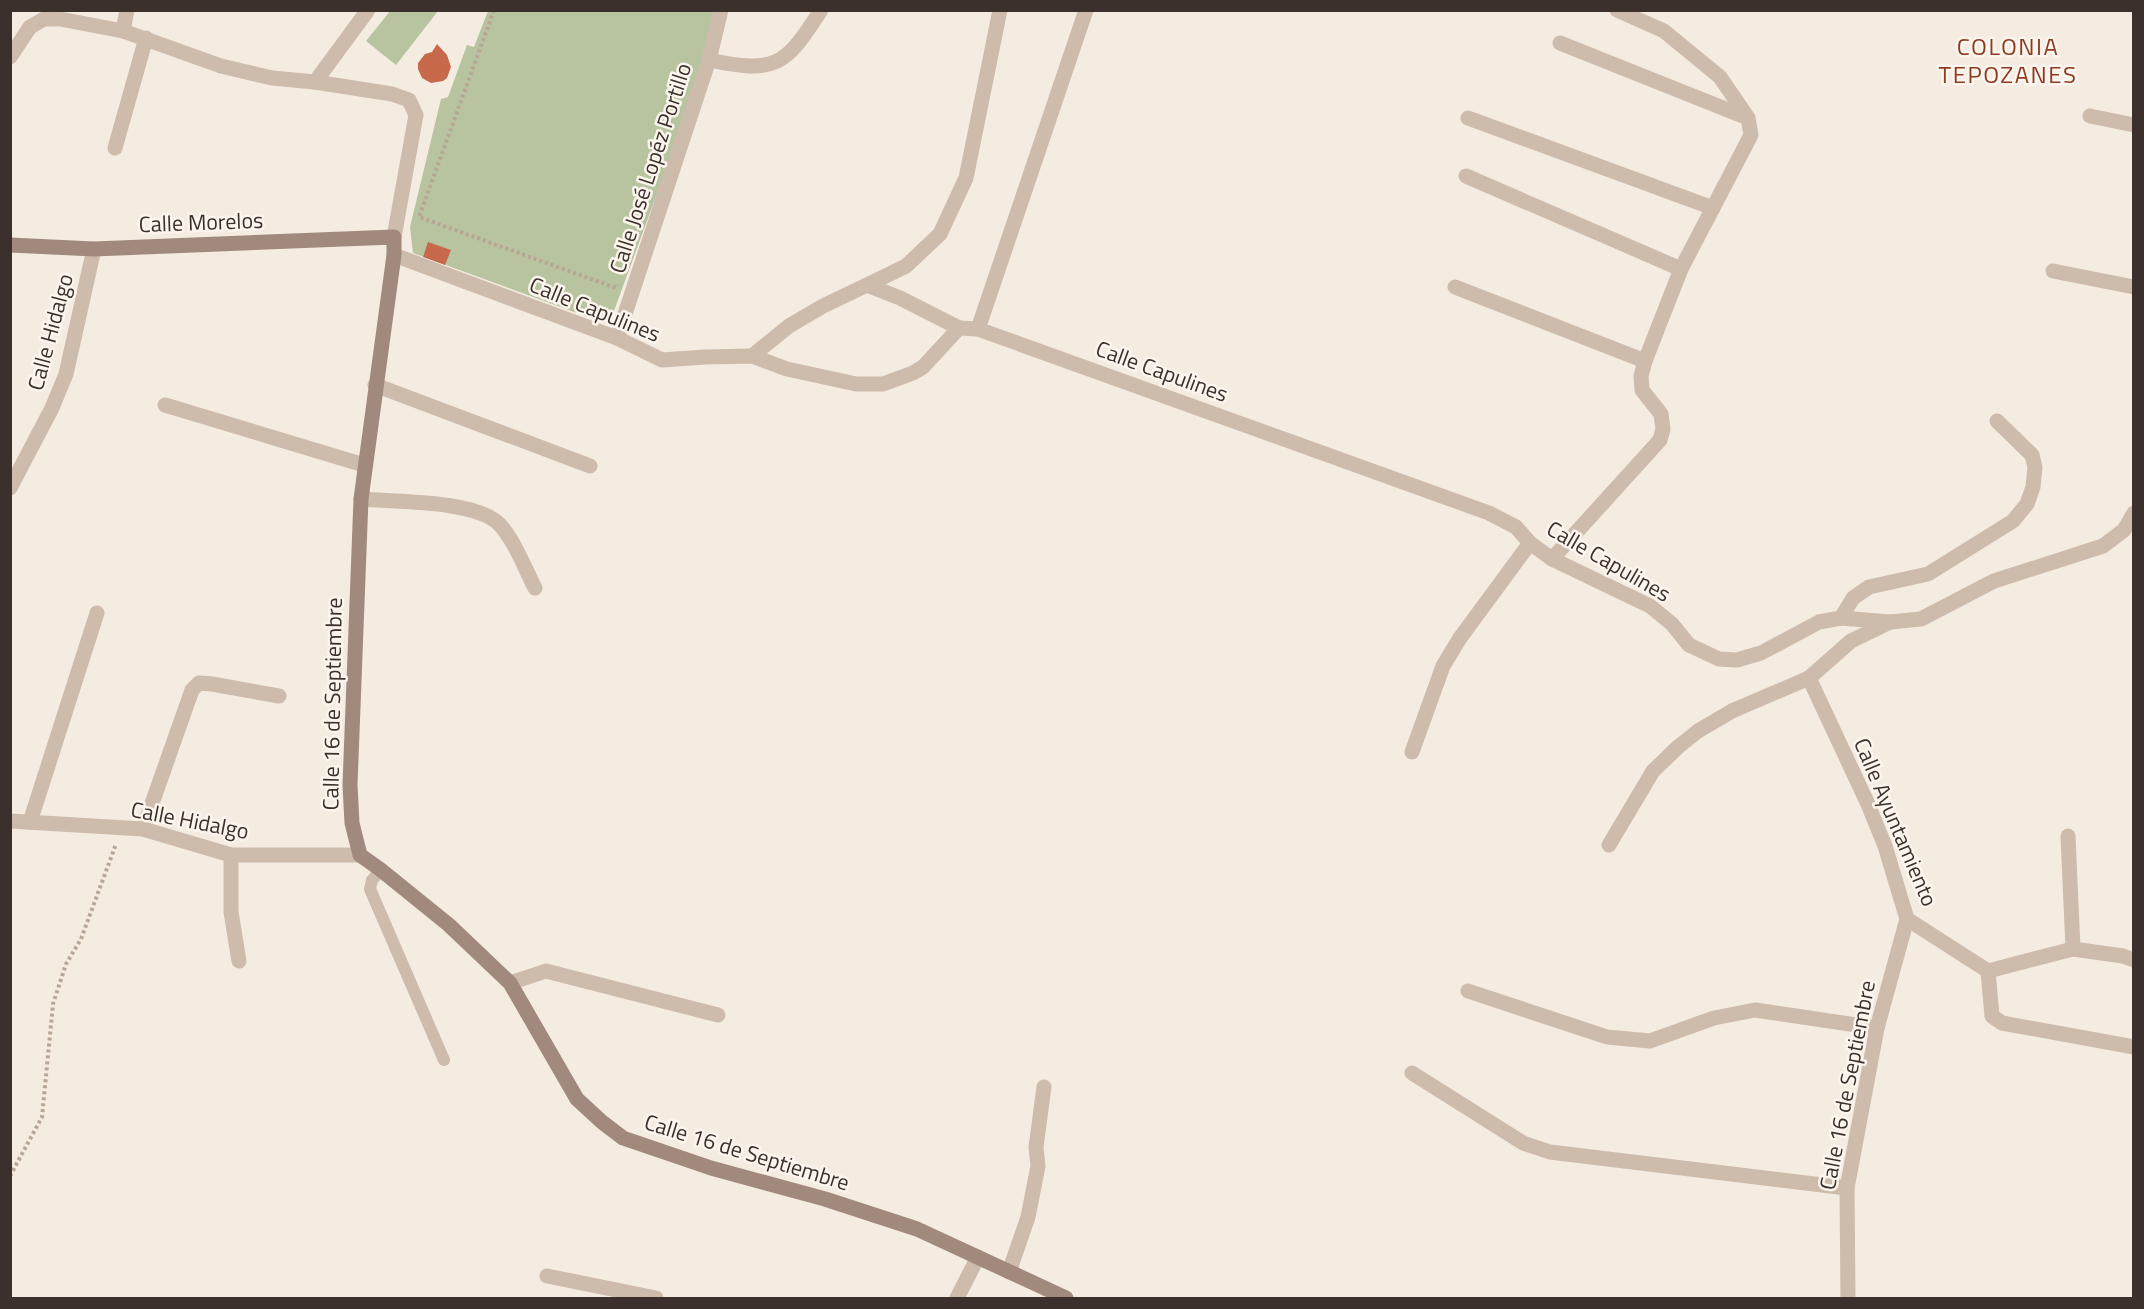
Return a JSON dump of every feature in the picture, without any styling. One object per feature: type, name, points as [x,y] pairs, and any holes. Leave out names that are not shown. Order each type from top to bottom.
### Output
[{"type":"main road","name":"Calle Morelos","points":[[10,245],[94,249],[394,237]]},
{"type":"main road","name":"Calle 16 de Septiembre","points":[[394,237],[394,255],[361,500],[350,785],[352,823],[360,855],[449,925],[510,983],[577,1099],[623,1138],[711,1168],[825,1199],[916,1229],[1065,1299]]},
{"type":"street","points":[[123,31],[127,10]]},
{"type":"street","points":[[10,57],[30,27],[44,20],[60,19],[123,31],[221,66],[272,78],[315,82],[368,10]]},
{"type":"street","name":"Calle José Lopéz Portillo","points":[[617,338],[709,60],[721,10]]},
{"type":"street","points":[[709,60],[739,66],[774,64],[800,42],[821,10]]},
{"type":"street","points":[[753,356],[789,326],[823,306],[906,266],[940,234],[966,178],[1000,10]]},
{"type":"street","points":[[978,329],[1086,10]]},
{"type":"street","points":[[1552,559],[1660,440],[1663,429],[1661,414],[1642,390],[1641,376],[1645,361],[1681,269],[1751,135],[1748,118],[1720,77],[1664,31],[1617,10]]},
{"type":"street","points":[[115,148],[146,39]]},
{"type":"street","points":[[1560,43],[1748,118]]},
{"type":"street","name":"Calle 16 de Septiembre","points":[[315,82],[392,94],[409,100],[416,115],[394,237]]},
{"type":"street","points":[[2090,116],[2133,125]]},
{"type":"street","points":[[1468,118],[1713,208]]},
{"type":"street","points":[[1466,176],[1681,269]]},
{"type":"street","name":"Calle Hidalgo","points":[[10,488],[52,408],[66,374],[94,249]]},
{"type":"street","name":"Calle Capulines","points":[[394,255],[617,338],[662,360],[753,356],[788,369],[856,384],[883,384],[913,374],[923,367],[959,328],[978,329],[1489,513],[1516,527],[1530,543],[1552,559],[1650,606],[1672,624],[1689,645],[1719,659],[1737,660],[1761,653],[1819,622],[1840,618],[1890,622],[1921,619],[1994,581],[2103,546],[2124,530],[2133,513]]},
{"type":"street","points":[[2053,271],[2133,286]]},
{"type":"street","points":[[867,285],[900,298],[959,328]]},
{"type":"street","points":[[1455,287],[1645,361]]},
{"type":"street","points":[[375,385],[590,465]]},
{"type":"street","points":[[165,405],[364,465]]},
{"type":"street","points":[[1840,618],[1854,598],[1869,587],[1928,574],[2013,521],[2027,504],[2033,488],[2035,467],[2032,455],[1997,421]]},
{"type":"street","points":[[361,500],[446,505],[485,514],[499,524],[513,545],[535,588]]},
{"type":"street","points":[[1412,752],[1443,666],[1460,638],[1530,543]]},
{"type":"street","points":[[30,822],[97,614]]},
{"type":"street","points":[[1609,845],[1653,771],[1698,731],[1732,711],[1809,678],[1851,641],[1890,622]]},
{"type":"street","name":"Calle Ayuntamiento","points":[[1809,678],[1885,846],[1907,919],[1988,971]]},
{"type":"street","points":[[143,829],[192,690],[199,683],[279,696]]},
{"type":"street","name":"Calle Hidalgo","points":[[10,821],[143,829],[231,855],[360,855]]},
{"type":"street","points":[[2068,836],[2073,949]]},
{"type":"street","points":[[231,855],[231,912],[239,960]]},
{"type":"street","name":"Calle 16 de Septiembre","points":[[1848,1299],[1846,1188],[1877,1028],[1907,919]]},
{"type":"street","points":[[2133,960],[2123,956],[2073,949],[1988,971],[1992,1016],[2002,1023],[2133,1047]]},
{"type":"street","points":[[510,983],[546,971],[718,1015]]},
{"type":"street","points":[[1468,991],[1607,1037],[1650,1041],[1714,1018],[1755,1010],[1877,1028]]},
{"type":"street","points":[[1413,1073],[1523,1143],[1550,1152],[1846,1188]]},
{"type":"street","points":[[1010,1272],[1028,1217],[1038,1166],[1036,1147],[1044,1087]]},
{"type":"street","points":[[957,1299],[978,1257]]},
{"type":"street","points":[[547,1276],[656,1299]]},
{"type":"lane","points":[[381,870],[372,880],[370,889],[444,1060]]},
{"type":"path","points":[[494,10],[418,217],[616,288]]},
{"type":"path","points":[[10,1176],[42,1117],[53,1004],[66,964],[81,939],[122,828]]},
{"type":"green space","points":[[391,10],[438,11],[396,65],[366,41]]},
{"type":"green space","points":[[488,11],[724,11],[611,319],[604,323],[413,253],[410,227],[441,99],[448,97],[467,45],[474,47]]},
{"type":"building","points":[[437,44],[447,55],[451,67],[447,78],[431,83],[422,78],[418,63],[425,54],[432,52]]},
{"type":"building","points":[[428,242],[451,250],[445,265],[423,257]]},
{"type":"district","name":"COLONIA TEPOZANES","points":[[2008,61]]}]
